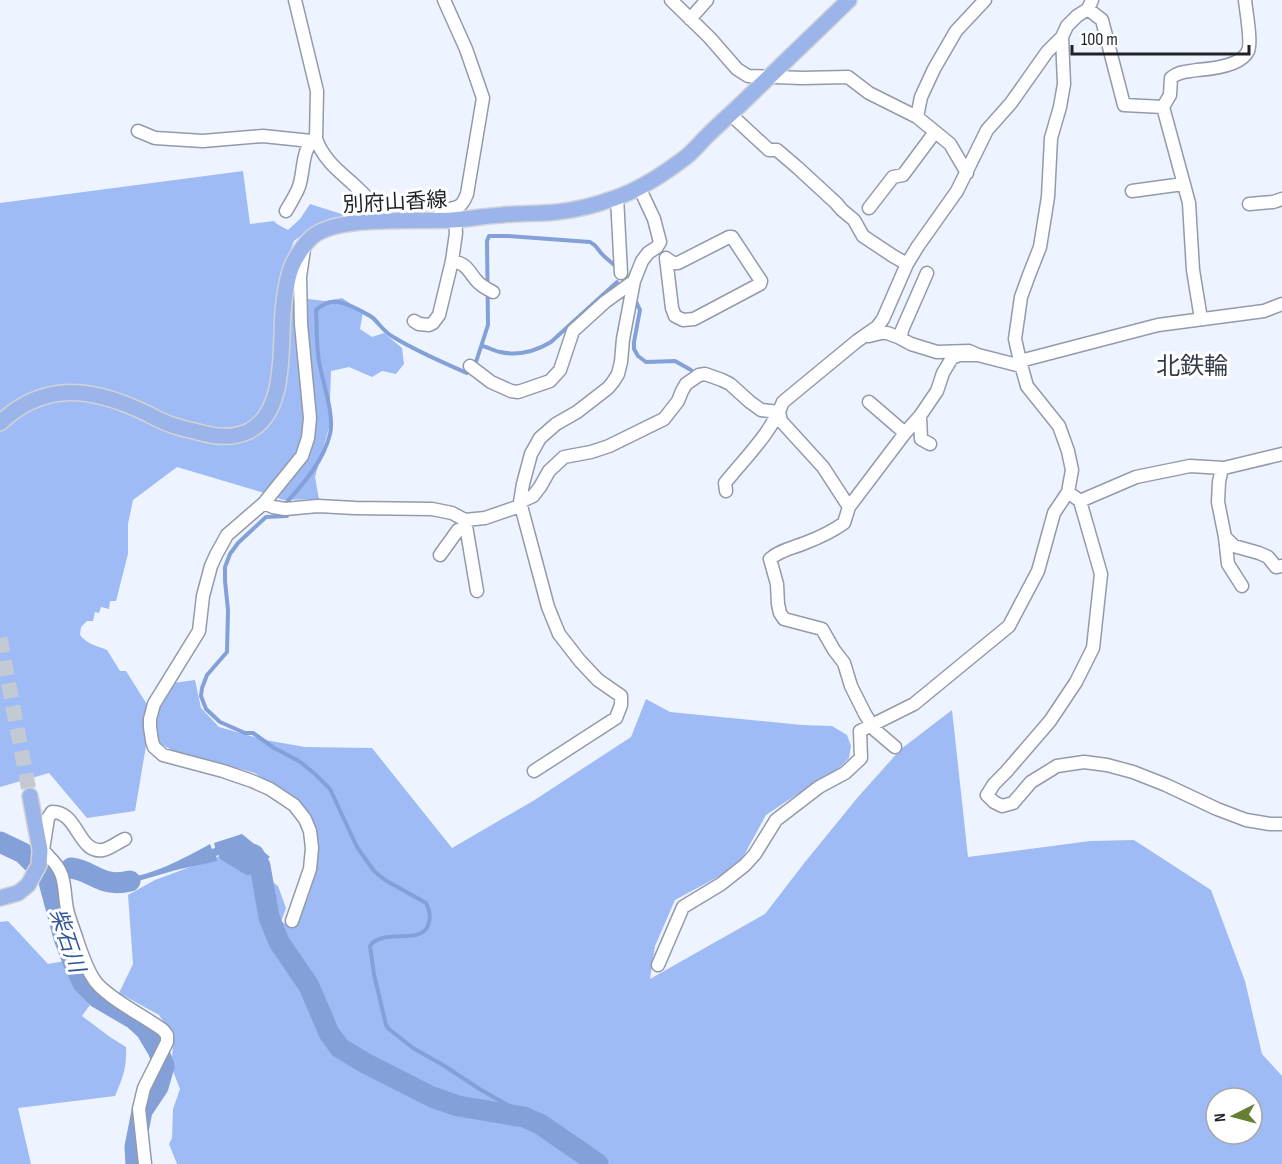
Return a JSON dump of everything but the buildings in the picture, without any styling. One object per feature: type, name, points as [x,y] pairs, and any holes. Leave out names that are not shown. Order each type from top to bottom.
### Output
[{"type":"main road","name":"別府山香線","points":[[0,423],[31,400],[57,392],[74,392],[101,395],[171,425],[208,435],[222,437],[236,435],[256,427],[272,406],[277,387],[283,309],[291,267],[313,236],[325,228],[387,220],[448,220],[556,212],[593,205],[639,187],[684,159],[849,0]]},
{"type":"main road","points":[[0,898],[18,893],[28,885],[39,865],[41,850],[30,796]]},
{"type":"street","points":[[286,211],[302,176],[302,162],[314,140],[317,91],[295,0]]},
{"type":"street","points":[[414,321],[429,325],[434,323],[439,315],[456,233],[448,220],[440,214],[443,210],[463,204],[467,194],[483,98],[466,49],[444,0]]},
{"type":"street","points":[[671,0],[737,69],[748,76],[848,77],[869,93],[917,117],[950,144],[967,172]]},
{"type":"street","points":[[690,19],[707,0]]},
{"type":"street","points":[[917,117],[921,97],[956,31],[985,0]]},
{"type":"street","points":[[1201,319],[1193,270],[1189,203],[1163,107],[1170,94],[1171,78],[1177,73],[1221,68],[1240,59],[1248,51],[1249,33],[1245,0]]},
{"type":"street","points":[[726,491],[725,483],[751,453],[779,412],[783,402],[877,327],[883,319],[907,264],[957,191],[987,130],[1011,103],[1047,52],[1062,37],[1067,26],[1090,5],[1102,20],[1124,105],[1163,107]]},
{"type":"street","points":[[658,965],[683,907],[721,884],[745,865],[755,854],[776,820],[819,787],[845,773],[861,758],[860,731],[914,704],[1009,626],[1038,571],[1054,513],[1068,492],[1072,470],[1059,426],[1027,386],[1015,339],[1021,297],[1040,248],[1048,197],[1051,138],[1064,84],[1062,37]]},
{"type":"street","points":[[730,114],[770,150],[777,150],[798,168],[854,220],[863,236],[907,264]]},
{"type":"street","points":[[138,130],[155,138],[193,141],[263,136],[314,140]]},
{"type":"street","points":[[870,208],[892,177],[903,175],[935,132]]},
{"type":"street","points":[[314,140],[335,169],[371,201],[387,220]]},
{"type":"street","points":[[1132,190],[1183,184]]},
{"type":"street","points":[[639,187],[654,219],[666,258],[675,316],[683,320],[694,319],[760,284],[761,281],[732,237],[678,262],[673,263],[666,258]]},
{"type":"street","points":[[616,197],[621,273]]},
{"type":"street","points":[[1249,204],[1282,200]]},
{"type":"street","points":[[534,771],[616,718],[621,705],[621,696],[598,680],[580,662],[559,634],[548,607],[520,504],[522,484],[531,454],[540,438],[556,424],[577,412],[609,388],[616,377],[621,362],[634,281],[648,252],[657,247],[660,242]]},
{"type":"street","points":[[292,921],[311,862],[310,831],[305,819],[287,800],[252,781],[163,755],[154,747],[150,718],[154,704],[199,631],[203,596],[211,566],[227,535],[264,503],[302,456],[308,438],[309,410],[301,324],[300,277],[304,247]]},
{"type":"street","points":[[452,261],[462,263],[477,281],[493,292]]},
{"type":"street","points":[[901,338],[902,330],[927,273]]},
{"type":"street","points":[[470,366],[491,382],[511,391],[518,392],[550,381],[560,369],[573,331],[605,302],[634,281]]},
{"type":"street","points":[[864,337],[886,333],[937,352],[969,351],[1020,364],[1158,325],[1264,311],[1282,304]]},
{"type":"street","points":[[895,747],[875,730],[857,698],[844,663],[822,629],[784,619],[780,613],[771,557],[842,525],[849,507],[937,391],[943,373],[952,358],[959,355],[978,355]]},
{"type":"street","points":[[440,555],[458,530],[466,524],[520,504],[533,496],[549,471],[564,457],[609,446],[664,419],[678,401],[686,384],[699,375],[705,374],[730,384],[761,410],[779,412]]},
{"type":"street","points":[[869,402],[905,433]]},
{"type":"street","points":[[779,412],[781,421],[823,467],[849,507]]},
{"type":"street","points":[[920,416],[921,439],[930,444]]},
{"type":"street","points":[[1080,501],[1136,477],[1190,466],[1222,468],[1282,454]]},
{"type":"street","points":[[1222,468],[1218,502],[1228,564],[1242,586]]},
{"type":"street","points":[[1068,492],[1080,501],[1101,574],[1093,648],[1076,682],[1050,721],[994,784],[987,795],[1002,806],[1013,803],[1031,782],[1057,766],[1084,762],[1133,772],[1246,820],[1282,824]]},
{"type":"street","points":[[264,503],[285,509],[318,506],[432,509],[452,513],[466,524],[477,591]]},
{"type":"street","points":[[1225,537],[1234,546],[1268,557],[1276,567],[1282,566]]},
{"type":"street","points":[[125,839],[103,850],[95,849],[84,842],[69,819],[58,812],[52,812],[48,818],[41,850],[54,861],[62,873],[67,909],[93,980],[110,995],[164,1030],[167,1035],[167,1041],[144,1088],[139,1109],[145,1164]]},
{"type":"shaded area","points":[[243,171],[250,224],[274,221],[288,230],[300,219],[310,204],[348,216],[332,218],[317,224],[294,241],[280,276],[292,297],[325,301],[342,298],[363,312],[360,329],[372,337],[384,333],[402,348],[404,364],[396,374],[382,371],[372,377],[349,367],[331,371],[329,428],[315,477],[319,499],[283,500],[177,467],[133,500],[128,524],[128,554],[116,601],[110,601],[109,609],[101,607],[99,613],[95,612],[93,621],[87,621],[81,627],[80,635],[89,643],[107,650],[120,671],[126,671],[148,706],[147,740],[135,811],[87,818],[49,773],[0,787],[0,203]]},
{"type":"shaded area","points":[[195,680],[201,708],[219,727],[265,740],[305,747],[372,748],[452,848],[533,801],[631,737],[646,699],[670,712],[832,726],[847,735],[851,746],[849,758],[838,769],[766,815],[738,866],[675,900],[655,946],[650,979],[765,914],[858,797],[901,749],[952,710],[968,857],[1090,841],[1134,840],[1211,890],[1245,981],[1262,1054],[1282,1076],[1282,1164],[177,1164],[169,1144],[172,1138],[173,1109],[180,1089],[171,1066],[174,1037],[159,1015],[119,993],[133,964],[128,895],[155,880],[228,853],[249,864],[278,886],[286,908],[281,922],[296,927],[310,892],[318,842],[304,808],[255,773],[175,752],[158,742],[157,724],[164,698],[173,683]]},
{"type":"shaded area","points":[[242,834],[270,857],[248,876],[220,859],[219,855],[216,856],[217,861],[128,884],[109,885],[102,881],[103,879],[134,877],[157,870],[210,844],[212,849],[215,848],[214,843]]},
{"type":"shaded area","points":[[8,921],[48,964],[65,961],[71,978],[90,1005],[82,1016],[126,1047],[124,1072],[115,1096],[18,1108],[31,1164],[0,1164],[0,922]]},
{"type":"waterway","points":[[524,1117],[515,1109],[413,1048],[389,1029],[386,1025],[374,974],[370,946],[384,938],[420,934],[426,929],[430,917],[426,903],[385,880],[374,871],[357,847],[330,789],[315,774],[299,761],[274,748],[253,733],[245,733],[220,722],[206,709],[201,696],[207,675],[227,652],[228,610],[225,567],[230,554],[238,543],[266,517],[287,516],[286,503],[318,462],[330,434],[330,408],[318,355],[316,310],[322,305],[333,302],[351,306],[372,317],[392,336],[467,373],[476,362],[488,325],[487,241],[489,236],[590,242],[617,268]]},
{"type":"waterway","points":[[482,346],[513,353],[527,352],[545,345],[617,282]]},
{"type":"waterway","points":[[634,298],[640,310],[634,342],[634,349],[638,356],[646,362],[675,361],[691,370]]},
{"type":"waterway","name":"柴石川","points":[[0,842],[23,853],[48,878],[64,938],[83,983],[98,998],[134,1019],[146,1030],[158,1050],[164,1066],[158,1087],[142,1111],[135,1147],[136,1164]]},
{"type":"waterway","points":[[240,850],[254,855],[260,866],[269,917],[279,942],[309,986],[329,1033],[340,1048],[432,1097],[458,1106],[524,1117],[540,1124],[598,1164]]},
{"type":"waterway","points":[[71,868],[105,881],[120,883],[130,881]]},
{"type":"tunnel","points":[[0,638],[30,796]]},
{"type":"district","name":"北鉄輪","points":[[1192,366]]}]
